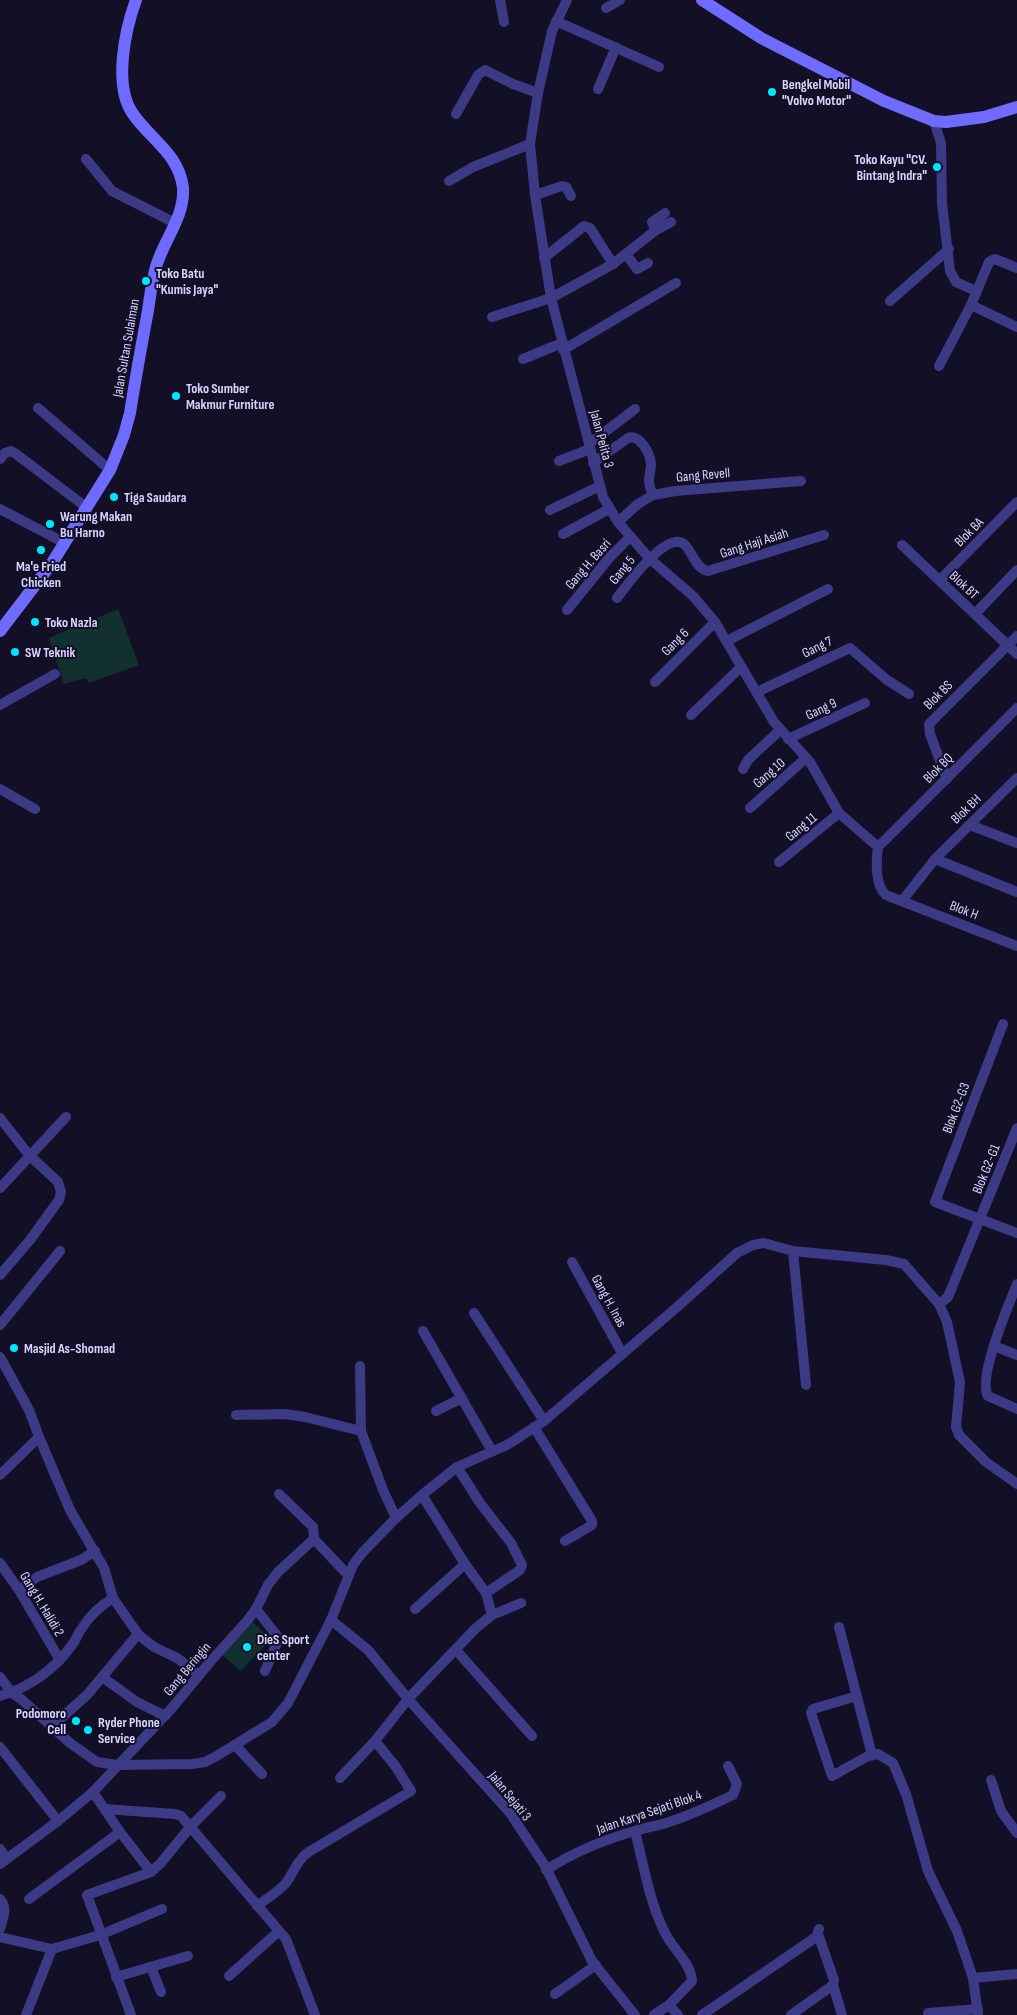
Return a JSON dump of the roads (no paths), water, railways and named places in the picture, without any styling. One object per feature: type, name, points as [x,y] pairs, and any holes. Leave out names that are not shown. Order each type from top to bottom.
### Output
[{"type":"main road","points":[[702,0],[761,38],[884,101],[934,121],[946,122],[984,117],[1017,107]]},
{"type":"main road","name":"Jalan Sultan Sulaiman","points":[[0,631],[52,564],[110,470],[130,413],[156,268],[181,208],[183,190],[180,172],[173,158],[133,115],[124,94],[122,78],[126,32],[133,1]]},
{"type":"street","points":[[500,0],[504,22]]},
{"type":"street","name":"Jalan Pelita 3","points":[[567,0],[556,21],[551,36],[538,93],[530,144],[535,194],[551,298],[562,347],[600,486],[610,509],[630,537],[649,558],[693,596],[715,622],[774,722],[818,774],[839,813]]},
{"type":"street","points":[[606,8],[620,0]]},
{"type":"street","points":[[556,21],[659,67]]},
{"type":"street","points":[[598,89],[616,48]]},
{"type":"street","points":[[456,114],[478,75],[485,70],[513,84],[538,93]]},
{"type":"street","points":[[934,121],[942,143],[942,203],[953,277],[962,285],[976,291]]},
{"type":"street","points":[[449,181],[473,167],[530,144]]},
{"type":"street","points":[[86,159],[112,191],[175,223]]},
{"type":"street","points":[[535,194],[562,186],[566,188],[571,196]]},
{"type":"street","points":[[492,317],[551,298],[613,264],[656,230],[668,218]]},
{"type":"street","points":[[544,258],[584,226],[590,228],[613,264]]},
{"type":"street","points":[[890,301],[949,248]]},
{"type":"street","points":[[626,254],[637,269],[648,263]]},
{"type":"street","points":[[939,366],[972,305],[988,262],[995,259],[1017,268]]},
{"type":"street","points":[[523,358],[562,347],[676,283]]},
{"type":"street","points":[[972,305],[1017,327]]},
{"type":"street","points":[[38,408],[110,470]]},
{"type":"street","points":[[559,461],[590,446],[635,409]]},
{"type":"street","points":[[593,463],[628,438],[633,436],[637,438],[644,447],[650,461],[649,480],[653,495]]},
{"type":"street","points":[[0,459],[5,453],[11,451],[86,507]]},
{"type":"street","name":"Gang Revell","points":[[618,522],[638,504],[653,495],[675,491],[801,481]]},
{"type":"street","points":[[550,510],[600,486]]},
{"type":"street","name":"Blok BA","points":[[940,580],[1017,502]]},
{"type":"street","points":[[0,509],[65,543]]},
{"type":"street","points":[[563,534],[610,509]]},
{"type":"street","name":"Gang Haji Asiah","points":[[649,558],[672,543],[678,542],[684,544],[701,568],[713,570],[824,535]]},
{"type":"street","name":"Gang H. Basri","points":[[567,610],[610,557],[630,537]]},
{"type":"street","name":"Blok BT","points":[[902,545],[1017,654]]},
{"type":"street","name":"Gang 5","points":[[617,598],[649,558]]},
{"type":"street","points":[[975,614],[1017,570]]},
{"type":"street","points":[[727,641],[828,589]]},
{"type":"street","name":"Gang 6","points":[[655,682],[715,622]]},
{"type":"street","points":[[1008,645],[1017,636]]},
{"type":"street","name":"Blok BS","points":[[947,779],[930,734],[929,724],[1008,645]]},
{"type":"street","name":"Gang 7","points":[[757,692],[850,648],[887,680],[908,694]]},
{"type":"street","points":[[691,715],[741,667]]},
{"type":"street","points":[[0,705],[55,674]]},
{"type":"street","name":"Gang 9","points":[[788,739],[865,703]]},
{"type":"street","name":"Blok BQ","points":[[878,847],[1017,708]]},
{"type":"street","points":[[743,769],[748,760],[780,730]]},
{"type":"street","name":"Gang 10","points":[[750,808],[806,758]]},
{"type":"street","name":"Blok BH","points":[[902,901],[935,859],[970,825],[1013,788],[1017,778]]},
{"type":"street","points":[[0,789],[35,809]]},
{"type":"street","points":[[839,813],[878,847],[880,888],[886,895],[902,901]]},
{"type":"street","name":"Gang 11","points":[[779,862],[839,813]]},
{"type":"street","points":[[970,825],[1017,843]]},
{"type":"street","points":[[935,859],[1017,892]]},
{"type":"street","name":"Blok H","points":[[902,901],[1017,946]]},
{"type":"street","name":"Blok G2-G3","points":[[980,1220],[935,1202],[1003,1024]]},
{"type":"street","points":[[0,1188],[66,1117]]},
{"type":"street","points":[[0,1118],[29,1155],[58,1182],[61,1192],[53,1208],[30,1240],[0,1275]]},
{"type":"street","name":"Blok G2-G1","points":[[939,1304],[948,1297],[1017,1128]]},
{"type":"street","points":[[980,1220],[1017,1233]]},
{"type":"street","points":[[0,1678],[12,1693],[22,1698],[51,1727],[88,1757],[102,1763],[117,1765],[205,1762],[235,1745],[272,1722],[288,1703],[330,1620],[348,1575],[362,1553],[396,1518],[422,1494],[457,1467],[507,1445],[544,1421],[676,1308],[736,1253],[764,1243],[793,1251],[900,1262],[910,1270],[939,1304],[946,1322],[960,1382],[956,1427],[959,1435],[986,1462],[1017,1484]]},
{"type":"street","points":[[0,1325],[60,1251]]},
{"type":"street","points":[[793,1251],[806,1385]]},
{"type":"street","name":"Gang H. Inas","points":[[572,1262],[622,1353]]},
{"type":"street","points":[[1017,1284],[1014,1300],[994,1346],[985,1388],[988,1396],[1017,1409]]},
{"type":"street","points":[[474,1313],[544,1421]]},
{"type":"street","points":[[423,1331],[492,1451]]},
{"type":"street","points":[[994,1346],[1017,1355]]},
{"type":"street","points":[[0,1357],[39,1434],[70,1510],[78,1526],[96,1551],[104,1568],[113,1598],[138,1634],[154,1647],[177,1658],[199,1675]]},
{"type":"street","points":[[360,1366],[361,1430],[383,1490],[396,1518]]},
{"type":"street","points":[[436,1412],[462,1398]]},
{"type":"street","points":[[236,1415],[284,1414],[361,1430]]},
{"type":"street","points":[[534,1427],[592,1521],[592,1524],[565,1541]]},
{"type":"street","points":[[0,1475],[39,1434]]},
{"type":"street","points":[[457,1467],[480,1503],[511,1543],[522,1565],[520,1570],[486,1593]]},
{"type":"street","points":[[278,1494],[313,1527],[314,1539],[348,1575]]},
{"type":"street","points":[[422,1494],[465,1564],[486,1593],[492,1615]]},
{"type":"street","name":"Gang Beringin","points":[[4,1862],[93,1792],[165,1716],[256,1609],[268,1585],[278,1572],[314,1539]]},
{"type":"street","points":[[19,1590],[43,1574],[81,1560],[96,1551]]},
{"type":"street","name":"Gang H. Halidi 2","points":[[0,1563],[19,1590],[60,1660]]},
{"type":"street","points":[[415,1609],[465,1564]]},
{"type":"street","points":[[0,1696],[12,1693],[40,1677],[60,1660],[73,1644],[89,1617],[100,1606],[113,1598]]},
{"type":"street","points":[[340,1778],[376,1741],[408,1699],[476,1628],[492,1615],[521,1602]]},
{"type":"street","points":[[256,1609],[278,1637],[265,1671]]},
{"type":"street","name":"Jalan Sejati 3","points":[[330,1620],[368,1650],[408,1699],[510,1813],[546,1870],[596,1965],[635,2015]]},
{"type":"street","points":[[839,1627],[872,1755]]},
{"type":"street","points":[[51,1727],[87,1695],[138,1634]]},
{"type":"street","points":[[456,1650],[532,1736]]},
{"type":"street","points":[[102,1677],[137,1702],[165,1716]]},
{"type":"street","points":[[857,1696],[813,1709],[811,1712],[832,1776],[872,1755],[878,1754],[892,1762],[898,1773],[928,1870],[957,1930],[973,1978],[978,2012],[928,2013]]},
{"type":"street","points":[[257,1906],[283,1886],[292,1874],[299,1859],[307,1853],[411,1791],[376,1741]]},
{"type":"street","points":[[235,1745],[262,1774]]},
{"type":"street","points":[[0,1747],[58,1821]]},
{"type":"street","name":"Jalan Karya Sejati Blok 4","points":[[546,1870],[570,1855],[634,1830],[667,1823],[733,1795],[737,1784],[728,1766]]},
{"type":"street","points":[[991,1780],[1002,1811],[1017,1833]]},
{"type":"street","points":[[93,1792],[120,1832],[151,1872]]},
{"type":"street","points":[[131,2015],[100,1935],[87,1895],[151,1872],[160,1864],[191,1826],[222,1796]]},
{"type":"street","points":[[106,1809],[181,1816],[289,1944],[315,2015]]},
{"type":"street","points":[[634,1830],[656,1913],[667,1936],[692,1972],[692,1981],[669,2005],[654,2015]]},
{"type":"street","points":[[29,1899],[120,1832]]},
{"type":"street","points":[[0,1849],[4,1862]]},
{"type":"street","points":[[0,1898],[4,1904],[5,1912],[0,1929]]},
{"type":"street","points":[[0,1937],[52,1949],[100,1935],[162,1909]]},
{"type":"street","points":[[230,1976],[279,1930]]},
{"type":"street","points":[[702,2015],[818,1932],[834,1980],[833,1985],[842,2015]]},
{"type":"street","points":[[26,2015],[52,1949]]},
{"type":"street","points":[[116,1977],[188,1956]]},
{"type":"street","points":[[554,1994],[596,1965]]},
{"type":"street","points":[[151,1967],[160,1992]]},
{"type":"street","points":[[973,1978],[1017,1974]]},
{"type":"street","points":[[791,2015],[833,1985]]},
{"type":"street","points":[[669,2005],[678,2015]]},
{"type":"place","name":"Bengkel Mobil \"Volvo Motor\"","points":[[772,92]]},
{"type":"place","name":"Toko Kayu \"CV. Bintang Indra\"","points":[[937,167]]},
{"type":"place","name":"Toko Batu \"Kumis Jaya\"","points":[[146,281]]},
{"type":"place","name":"Toko Sumber Makmur Furniture","points":[[176,396]]},
{"type":"place","name":"Tiga Saudara","points":[[114,497]]},
{"type":"place","name":"Warung Makan Bu Harno","points":[[50,524]]},
{"type":"place","name":"Ma'e Fried Chicken","points":[[41,550]]},
{"type":"place","name":"Toko Nazla","points":[[35,622]]},
{"type":"place","name":"SW Teknik","points":[[15,652]]},
{"type":"place","name":"Masjid As-Shomad","points":[[14,1348]]},
{"type":"place","name":"DieS Sport center","points":[[247,1647]]},
{"type":"place","name":"Podomoro Cell","points":[[76,1721]]},
{"type":"place","name":"Ryder Phone Service","points":[[88,1730]]}]
